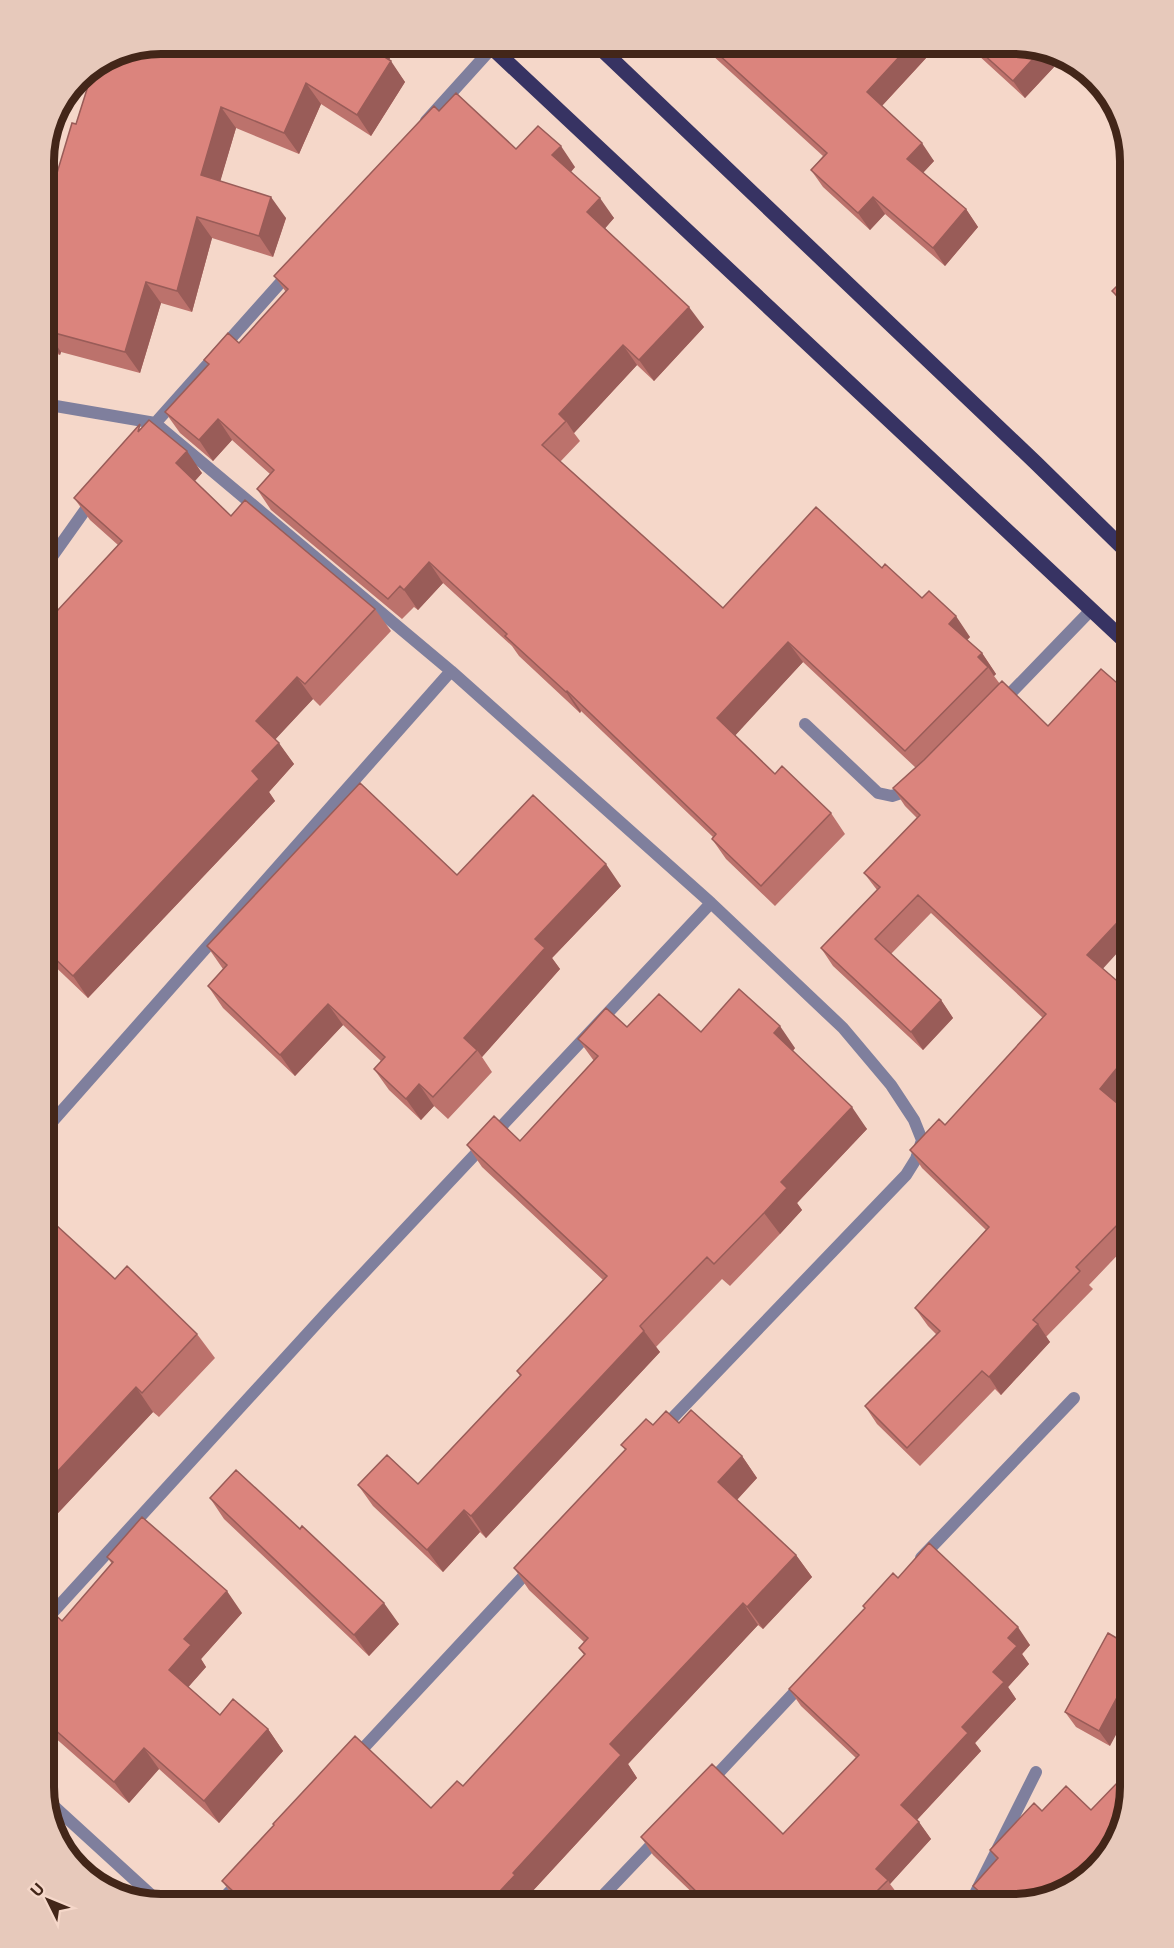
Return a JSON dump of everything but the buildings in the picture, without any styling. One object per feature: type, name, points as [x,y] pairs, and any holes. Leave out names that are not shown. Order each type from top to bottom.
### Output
[{"type":"main road","points":[[499,54],[1120,636]]},
{"type":"main road","points":[[607,54],[1120,544]]},
{"type":"street","points":[[414,135],[483,54]]},
{"type":"street","points":[[140,441],[296,266]]},
{"type":"street","points":[[54,406],[155,423],[451,671],[711,903],[843,1028],[891,1085],[914,1120],[922,1140],[916,1159],[906,1175],[652,1440]]},
{"type":"street","points":[[54,554],[103,487]]},
{"type":"street","points":[[990,715],[1092,609]]},
{"type":"street","points":[[54,1120],[451,671]]},
{"type":"street","points":[[805,724],[878,793],[892,796],[907,793],[923,779]]},
{"type":"street","points":[[54,1611],[321,1318],[711,903]]},
{"type":"street","points":[[911,1569],[1074,1398]]},
{"type":"street","points":[[346,1766],[538,1560]]},
{"type":"street","points":[[701,1792],[814,1672]]},
{"type":"street","points":[[975,1894],[1036,1772]]},
{"type":"street","points":[[56,1808],[149,1893]]},
{"type":"street","points":[[604,1894],[668,1827]]},
{"type":"street","points":[[227,1894],[250,1870]]}]
